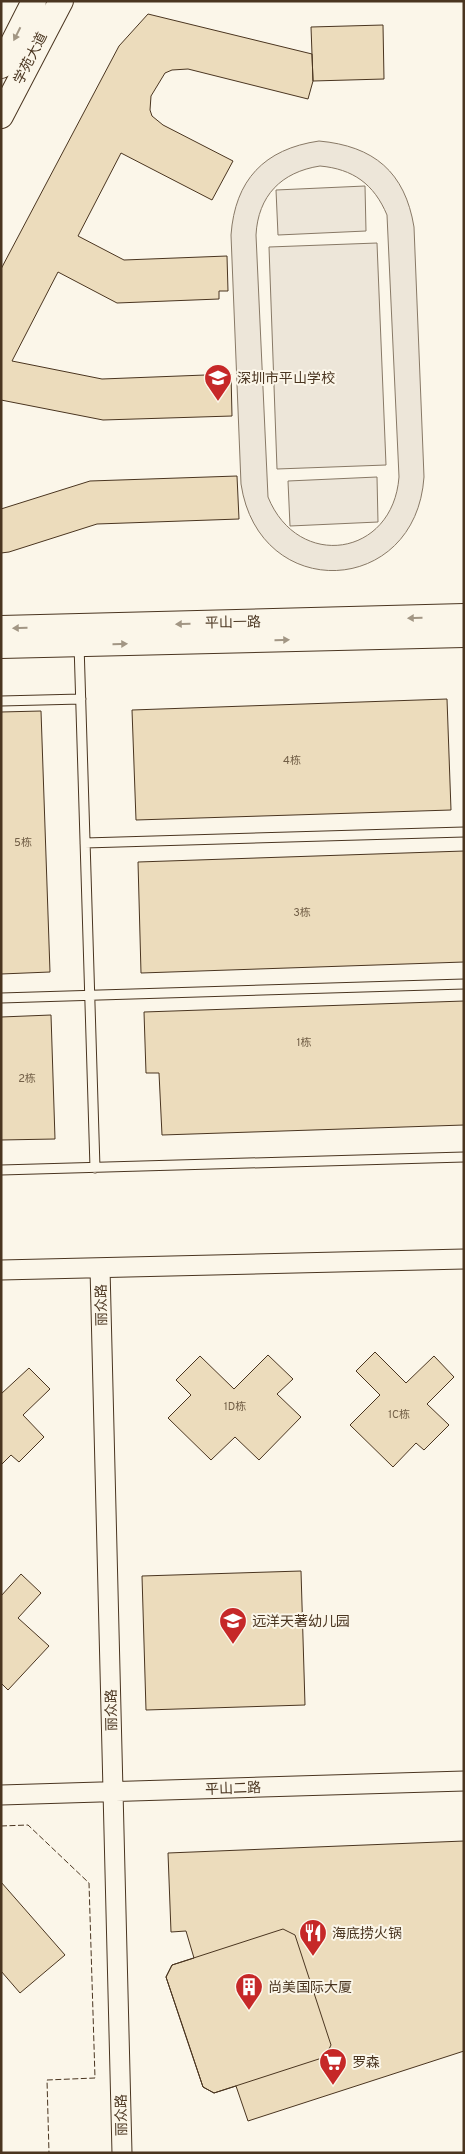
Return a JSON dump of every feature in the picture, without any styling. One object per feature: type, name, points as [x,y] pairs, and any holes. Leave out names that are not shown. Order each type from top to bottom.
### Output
[{"type":"street","name":"学苑大道","points":[[1,66],[34,1]]},
{"type":"street","name":"学苑大道","points":[[1,116],[61,1]]},
{"type":"street","name":"平山一路","points":[[1,646],[79,635],[464,616]]},
{"type":"street","name":"平山一路","points":[[1,628],[79,635],[464,636]]},
{"type":"street","points":[[1,1270],[464,1259]]},
{"type":"street","name":"丽众路","points":[[100,1268],[122,2153]]},
{"type":"street","name":"平山二路","points":[[1,1796],[464,1780]]},
{"type":"lane","points":[[79,635],[94,1168]]},
{"type":"lane","points":[[1,701],[81,699]]},
{"type":"lane","points":[[85,843],[464,832]]},
{"type":"lane","points":[[1,998],[464,984]]},
{"type":"lane","points":[[1,1170],[464,1157]]},
{"type":"shaded area","points":[[319,141],[339,144],[371,156],[384,165],[403,191],[410,208],[414,227],[424,477],[415,517],[395,546],[367,564],[336,570],[305,566],[276,550],[254,523],[241,484],[231,235],[234,215],[246,183],[256,170],[283,151]],"holes":[[[320,166],[332,168],[361,180],[376,195],[387,215],[399,477],[393,504],[380,524],[363,538],[342,545],[321,544],[300,536],[282,521],[268,497],[256,235],[261,209],[274,188],[283,180],[306,169]]]},
{"type":"shaded area","points":[[365,186],[366,231],[278,235],[276,190]]},
{"type":"shaded area","points":[[377,243],[386,465],[277,469],[269,247]]},
{"type":"shaded area","points":[[377,477],[378,522],[290,526],[288,481]]},
{"type":"building","points":[[148,14],[312,54],[313,81],[308,99],[188,69],[172,70],[165,73],[151,96],[150,110],[152,116],[163,125],[233,161],[212,200],[121,153],[78,236],[124,260],[227,256],[228,291],[219,291],[219,299],[117,303],[58,272],[12,361],[102,379],[231,374],[232,416],[103,420],[1,400],[1,269],[119,46]]},
{"type":"building","points":[[383,25],[384,79],[313,81],[311,27]]},
{"type":"building","points":[[237,476],[239,519],[97,524],[1,553],[1,509],[90,481]]},
{"type":"building","points":[[447,699],[451,810],[136,820],[132,710]]},
{"type":"building","points":[[41,711],[50,972],[1,974],[1,712]]},
{"type":"building","points":[[464,851],[464,962],[141,973],[138,862]]},
{"type":"building","points":[[464,1001],[464,1125],[162,1135],[159,1073],[146,1073],[144,1012]]},
{"type":"building","points":[[51,1015],[55,1139],[1,1140],[1,1017]]},
{"type":"building","points":[[375,1352],[406,1383],[434,1356],[454,1377],[427,1404],[449,1425],[424,1450],[416,1443],[393,1467],[350,1425],[380,1395],[356,1371]]},
{"type":"building","points":[[268,1355],[293,1379],[277,1394],[301,1417],[259,1460],[235,1437],[211,1460],[168,1418],[191,1395],[176,1380],[200,1356],[234,1389]]},
{"type":"building","points":[[29,1368],[50,1389],[23,1415],[44,1437],[19,1462],[11,1455],[1,1465],[1,1394]]},
{"type":"building","name":"远洋天著幼儿园","points":[[301,1571],[305,1705],[146,1710],[142,1576]]},
{"type":"building","points":[[21,1574],[41,1593],[18,1618],[49,1646],[8,1690],[1,1683],[1,1596]]},
{"type":"building","points":[[464,1841],[464,2051],[248,2121],[236,2086],[214,2093],[203,2087],[166,1977],[172,1965],[194,1958],[186,1931],[171,1932],[168,1853]]},
{"type":"building","points":[[1,1882],[65,1955],[20,1993],[1,1971]]},
{"type":"building","name":"尚美国际大厦","points":[[283,1929],[295,1935],[331,2045],[325,2057],[214,2093],[203,2087],[166,1977],[172,1965]]},
{"type":"fence","points":[[1,1826],[28,1825],[89,1883],[95,2078],[47,2080],[49,2153]]},
{"type":"place","name":"深圳市平山学校","points":[[218,402]]},
{"type":"place","name":"远洋天著幼儿园","points":[[233,1645]]},
{"type":"place","name":"海底捞火锅","points":[[313,1957]]},
{"type":"place","name":"尚美国际大厦","points":[[249,2011]]},
{"type":"place","name":"罗森","points":[[333,2086]]}]
